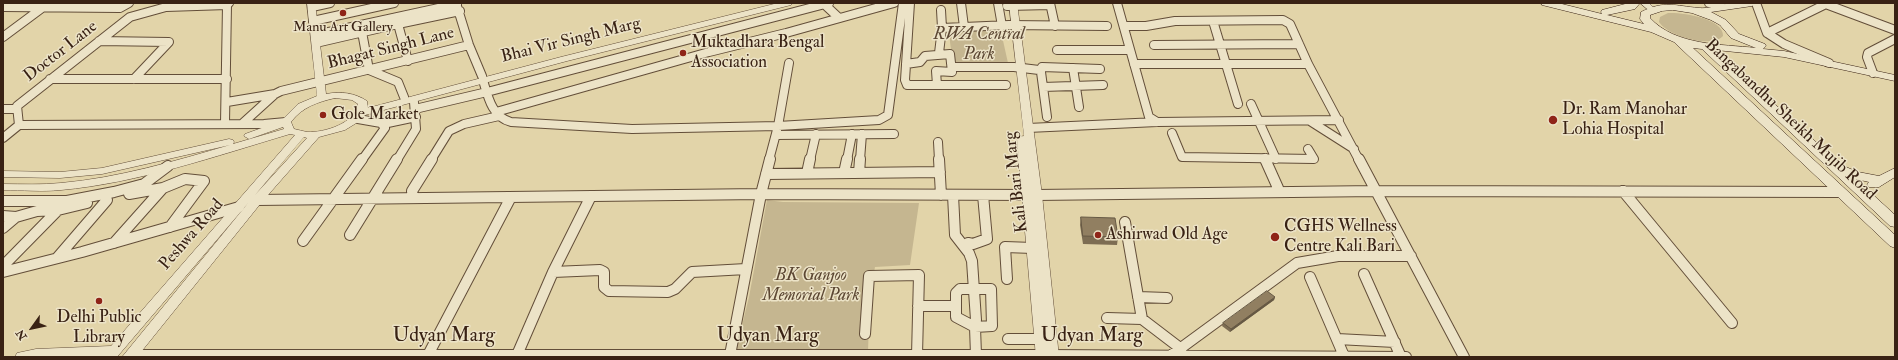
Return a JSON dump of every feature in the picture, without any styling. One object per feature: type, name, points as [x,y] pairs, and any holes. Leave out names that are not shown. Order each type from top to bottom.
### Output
[{"type":"main road","points":[[1546,3],[1655,30],[1678,40],[1706,47],[1727,47],[1784,54],[1895,78]]},
{"type":"main road","points":[[1563,3],[1606,12],[1624,14],[1652,7],[1680,8],[1699,12],[1723,22],[1733,34],[1784,54]]},
{"type":"main road","points":[[1606,12],[1631,7],[1635,3]]},
{"type":"main road","points":[[1699,12],[1754,3]]},
{"type":"main road","points":[[1723,22],[1754,3]]},
{"type":"main road","points":[[1652,7],[1645,19],[1655,30]]},
{"type":"main road","points":[[1727,47],[1733,34]]},
{"type":"main road","name":"Bangabandhu Sheikh Mujib Road","points":[[1678,40],[1895,243]]},
{"type":"main road","name":"Bangabandhu Sheikh Mujib Road","points":[[1706,47],[1895,224]]},
{"type":"main road","points":[[1834,167],[1855,175],[1880,180]]},
{"type":"main road","points":[[1860,192],[1895,172]]},
{"type":"street","points":[[3,7],[120,8],[129,3]]},
{"type":"street","points":[[322,98],[312,5],[330,3]]},
{"type":"street","points":[[314,21],[375,5],[394,3]]},
{"type":"street","name":"Bhai Vir Singh Marg","points":[[291,128],[315,135],[339,129],[362,113],[412,105],[483,78],[767,3]]},
{"type":"street","name":"Bhai Vir Singh Marg","points":[[483,78],[788,3]]},
{"type":"street","points":[[413,198],[412,191],[450,131],[464,124],[498,114],[825,3],[839,18]]},
{"type":"street","points":[[382,124],[412,105],[487,92],[704,44],[839,18],[894,3]]},
{"type":"street","points":[[777,130],[879,120],[888,115],[903,3]]},
{"type":"street","points":[[910,3],[905,80],[907,85],[1006,85]]},
{"type":"street","points":[[960,3],[964,27]]},
{"type":"street","points":[[1117,3],[1149,117],[1157,122]]},
{"type":"street","points":[[1709,3],[1721,3]]},
{"type":"street","points":[[1754,3],[1768,33],[1784,44],[1834,65]]},
{"type":"street","points":[[1768,33],[1826,3],[1895,30]]},
{"type":"street","name":"Doctor Lane","points":[[16,109],[21,103],[130,18],[142,13],[176,7],[228,4],[228,79],[225,123]]},
{"type":"street","points":[[1007,4],[1050,4],[1055,26]]},
{"type":"street","name":"Kali Bari Marg","points":[[1007,4],[1009,26],[1028,128],[1041,339],[1047,356]]},
{"type":"street","points":[[375,5],[378,21]]},
{"type":"street","points":[[315,39],[378,21],[458,6]]},
{"type":"street","points":[[315,39],[362,32],[398,24],[458,6]]},
{"type":"street","points":[[458,6],[491,104],[505,121],[632,128],[777,130],[816,134],[894,134]]},
{"type":"street","points":[[3,37],[42,8]]},
{"type":"street","points":[[939,53],[942,28],[941,10]]},
{"type":"street","points":[[1124,26],[1146,26],[1175,21],[1283,20],[1290,24],[1308,64],[1377,191],[1464,357]]},
{"type":"street","points":[[1213,21],[1238,104]]},
{"type":"street","points":[[398,24],[408,61]]},
{"type":"street","points":[[942,28],[1107,26]]},
{"type":"street","points":[[350,235],[371,199],[416,129],[412,105],[398,82],[370,70],[362,32]]},
{"type":"street","points":[[1873,73],[1867,57],[1868,53],[1895,39]]},
{"type":"street","points":[[99,41],[170,42],[134,79]]},
{"type":"street","points":[[1154,45],[1299,44]]},
{"type":"street","name":"Bhagat Singh Lane","points":[[227,102],[275,94],[470,45]]},
{"type":"street","points":[[1057,50],[1100,69]]},
{"type":"street","points":[[1079,107],[1073,68],[1080,59],[1130,50]]},
{"type":"street","points":[[906,64],[920,62],[925,56],[939,53],[950,54],[952,72],[936,71],[937,85]]},
{"type":"street","points":[[730,355],[761,194],[777,130],[789,63]]},
{"type":"street","points":[[1134,64],[1308,64]]},
{"type":"street","points":[[952,67],[1017,67],[1036,69],[1041,72],[1047,117]]},
{"type":"street","name":"Kali Bari Marg","points":[[1017,67],[1032,195]]},
{"type":"street","points":[[1042,67],[1073,68]]},
{"type":"street","points":[[50,80],[228,79]]},
{"type":"street","points":[[1043,87],[1103,85]]},
{"type":"street","points":[[243,123],[275,94]]},
{"type":"street","name":"Peshwa Road","points":[[112,354],[238,207],[291,128],[291,114],[299,107],[322,98],[335,95],[356,97],[363,101],[362,113]]},
{"type":"street","points":[[1251,104],[1276,158]]},
{"type":"street","points":[[3,109],[16,109],[19,125]]},
{"type":"street","points":[[303,240],[385,128],[382,124],[362,113]]},
{"type":"street","points":[[1028,128],[1157,122],[1339,120]]},
{"type":"street","points":[[1310,121],[1355,150]]},
{"type":"street","points":[[3,138],[19,125],[243,123],[291,128]]},
{"type":"street","points":[[3,187],[60,187],[105,180],[168,166],[291,128]]},
{"type":"street","points":[[3,174],[60,175],[102,171],[291,128]]},
{"type":"street","points":[[1172,133],[1182,157],[1314,160],[1308,149]]},
{"type":"street","points":[[807,173],[816,134]]},
{"type":"street","points":[[844,173],[852,134]]},
{"type":"street","points":[[860,173],[862,134]]},
{"type":"street","name":"Peshwa Road","points":[[130,356],[257,200],[315,135]]},
{"type":"street","points":[[938,142],[941,195]]},
{"type":"street","points":[[1265,158],[1278,188]]},
{"type":"street","points":[[3,201],[67,201],[114,192],[144,184],[168,166]]},
{"type":"street","points":[[766,174],[940,172]]},
{"type":"street","points":[[3,216],[16,217],[37,211],[58,210],[163,188],[185,179],[204,181],[170,227]]},
{"type":"street","points":[[114,243],[163,188]]},
{"type":"street","points":[[257,200],[761,194],[1032,195],[1377,191],[1840,192]]},
{"type":"street","points":[[1623,192],[1732,323]]},
{"type":"street","points":[[954,195],[955,235],[969,253],[972,261],[976,323],[976,355]]},
{"type":"street","points":[[968,243],[973,244],[987,239],[983,195]]},
{"type":"street","points":[[517,355],[553,272],[591,196]]},
{"type":"street","points":[[428,356],[511,197]]},
{"type":"street","points":[[57,258],[107,200]]},
{"type":"street","points":[[3,272],[114,243],[238,207]]},
{"type":"street","points":[[3,266],[58,210]]},
{"type":"street","points":[[3,228],[16,217]]},
{"type":"street","points":[[1125,222],[1142,319]]},
{"type":"street","points":[[1007,279],[1005,247],[1036,252]]},
{"type":"street","name":"Kali Bari Marg","points":[[1036,252],[1047,356]]},
{"type":"street","points":[[1170,356],[1297,263],[1306,260],[1338,256],[1377,254],[1411,256]]},
{"type":"street","points":[[553,272],[600,270],[604,272],[604,287],[609,291],[668,292],[675,289],[692,272],[746,269]]},
{"type":"street","points":[[1364,274],[1401,357]]},
{"type":"street","points":[[865,334],[869,276],[918,275],[917,355]]},
{"type":"street","points":[[1310,277],[1344,356]]},
{"type":"street","points":[[960,289],[991,289],[992,326],[956,318],[956,306],[956,293],[960,289]]},
{"type":"street","points":[[1138,297],[1167,298]]},
{"type":"street","points":[[918,306],[956,306]]},
{"type":"street","points":[[1107,318],[1142,319],[1180,348]]},
{"type":"street","points":[[1008,339],[1041,339]]},
{"type":"street","points":[[1337,339],[1395,342]]},
{"type":"street","points":[[22,357],[36,354],[112,354]]},
{"type":"street","name":"Udyan Marg","points":[[130,356],[976,355],[1406,357]]},
{"type":"green space","points":[[1668,13],[1701,17],[1717,25],[1723,36],[1717,40],[1700,41],[1680,36],[1671,32],[1659,22],[1660,17]]},
{"type":"green space","name":"RWA Central Park","points":[[950,27],[1000,27],[1008,63],[953,63],[950,42]]},
{"type":"green space","name":"BK Ganjoo Memorial Park","points":[[767,200],[783,202],[919,203],[910,265],[875,267],[870,296],[868,351],[736,350],[749,297]]},
{"type":"building","points":[[1081,217],[1115,218],[1118,237],[1083,236]]},
{"type":"building","points":[[1267,291],[1275,297],[1231,329],[1223,323]]},
{"type":"place","name":"Manu Art Gallery","points":[[343,13]]},
{"type":"place","name":"Muktadhara Bengal Association","points":[[683,53]]},
{"type":"place","name":"Gole Market","points":[[323,115]]},
{"type":"place","name":"Dr. Ram Manohar Lohia Hospital","points":[[1553,120]]},
{"type":"place","name":"Ashirwad Old Age","points":[[1098,235]]},
{"type":"place","name":"CGHS Wellness Centre Kali Bari","points":[[1275,237]]},
{"type":"place","name":"Delhi Public Library","points":[[99,301]]}]
